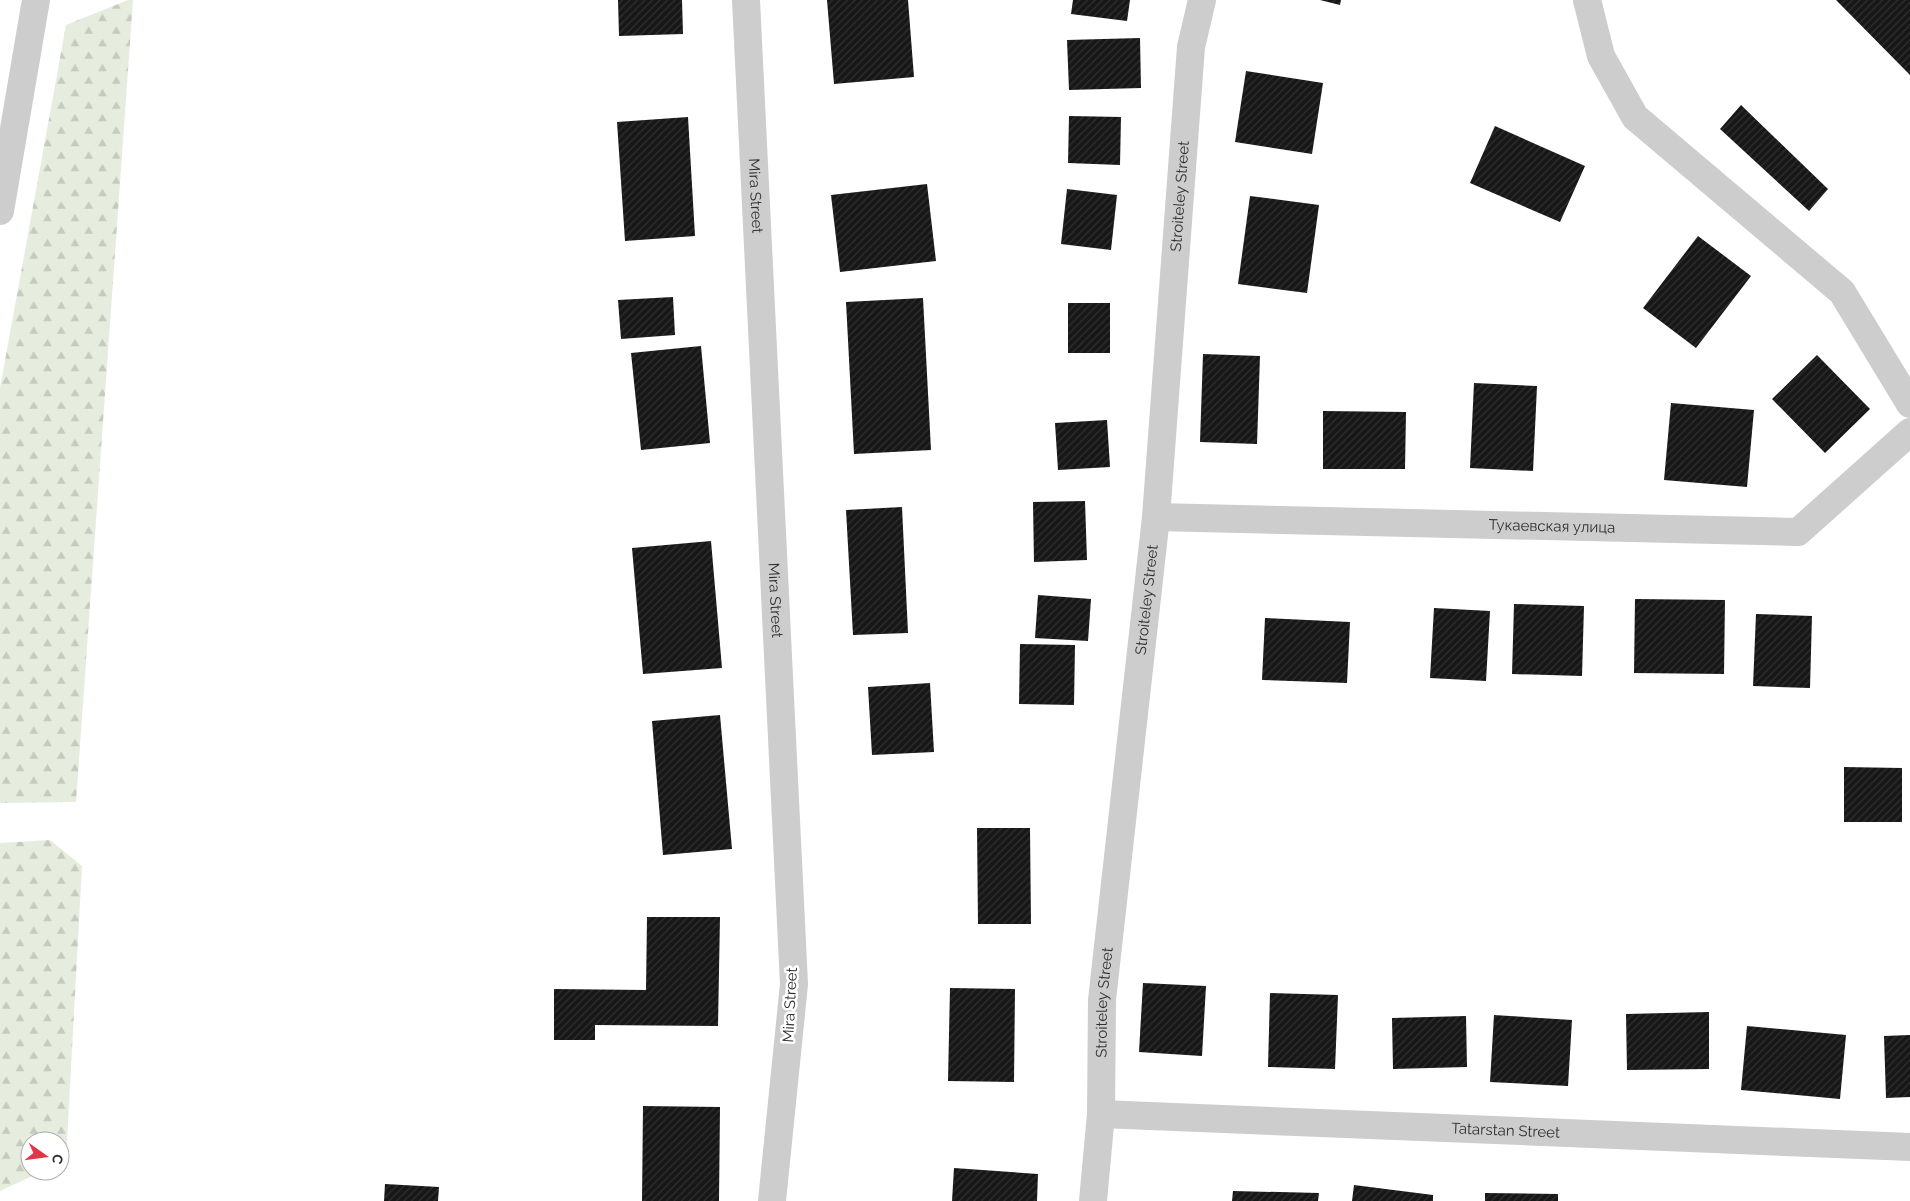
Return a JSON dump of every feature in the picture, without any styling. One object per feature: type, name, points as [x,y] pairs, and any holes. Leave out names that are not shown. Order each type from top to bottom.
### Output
[{"type":"street","points":[[0,211],[36,0]]},
{"type":"street","name":"Mira Street","points":[[746,0],[794,984],[772,1201]]},
{"type":"street","name":"Stroiteley Street","points":[[1093,1201],[1101,1114],[1102,1000],[1156,517],[1191,47],[1202,0]]},
{"type":"street","points":[[1587,0],[1601,56],[1635,117],[1842,292],[1910,404]]},
{"type":"street","name":"Тукаевская улица","points":[[1156,517],[1798,532],[1910,432]]},
{"type":"street","name":"Tatarstan Street","points":[[1101,1114],[1910,1147]]},
{"type":"green space","points":[[128,0],[133,0],[76,802],[0,803],[0,388],[66,25]]},
{"type":"green space","points":[[50,840],[82,866],[68,1131],[20,1131],[22,1181],[0,1191],[0,843]]},
{"type":"building","points":[[618,0],[682,0],[683,34],[619,36]]},
{"type":"building","points":[[827,0],[908,0],[914,77],[834,84]]},
{"type":"building","points":[[1073,0],[1130,0],[1127,21],[1071,14]]},
{"type":"building","points":[[1320,0],[1341,0],[1340,5]]},
{"type":"building","points":[[1836,0],[1910,0],[1910,75]]},
{"type":"building","points":[[1140,38],[1141,88],[1069,90],[1067,40]]},
{"type":"building","points":[[1246,71],[1323,83],[1312,154],[1235,142]]},
{"type":"building","points":[[1741,105],[1828,189],[1809,211],[1720,129]]},
{"type":"building","points":[[1069,116],[1121,117],[1120,165],[1068,163]]},
{"type":"building","points":[[688,117],[695,236],[625,241],[617,122]]},
{"type":"building","points":[[1495,126],[1585,166],[1560,222],[1470,183]]},
{"type":"building","points":[[927,184],[936,261],[840,272],[831,195]]},
{"type":"building","points":[[1067,189],[1117,195],[1111,250],[1061,244]]},
{"type":"building","points":[[1250,196],[1319,205],[1307,293],[1238,284]]},
{"type":"building","points":[[1698,236],[1751,276],[1696,348],[1643,308]]},
{"type":"building","points":[[673,297],[675,335],[621,339],[618,300]]},
{"type":"building","points":[[923,298],[931,450],[854,454],[846,302]]},
{"type":"building","points":[[1068,303],[1110,303],[1110,353],[1068,353]]},
{"type":"building","points":[[701,346],[710,443],[641,450],[631,353]]},
{"type":"building","points":[[1203,354],[1260,356],[1257,444],[1200,442]]},
{"type":"building","points":[[1817,355],[1870,409],[1825,453],[1772,399]]},
{"type":"building","points":[[1474,383],[1537,386],[1533,471],[1470,468]]},
{"type":"building","points":[[1671,403],[1754,410],[1747,487],[1664,480]]},
{"type":"building","points":[[1323,411],[1406,412],[1405,469],[1323,469]]},
{"type":"building","points":[[1107,420],[1110,467],[1058,470],[1055,423]]},
{"type":"building","points":[[1085,501],[1087,560],[1034,562],[1033,502]]},
{"type":"building","points":[[902,507],[908,633],[853,635],[846,510]]},
{"type":"building","points":[[711,541],[722,668],[643,674],[632,548]]},
{"type":"building","points":[[1038,595],[1091,599],[1088,641],[1035,638]]},
{"type":"building","points":[[1635,599],[1725,600],[1724,674],[1634,673]]},
{"type":"building","points":[[1514,604],[1584,606],[1582,676],[1512,674]]},
{"type":"building","points":[[1434,608],[1490,611],[1486,681],[1430,678]]},
{"type":"building","points":[[1756,614],[1812,616],[1810,688],[1753,686]]},
{"type":"building","points":[[1265,618],[1350,622],[1347,683],[1262,680]]},
{"type":"building","points":[[1020,644],[1075,645],[1074,705],[1019,704]]},
{"type":"building","points":[[930,683],[934,752],[872,755],[868,687]]},
{"type":"building","points":[[720,715],[732,849],[663,855],[652,721]]},
{"type":"building","points":[[1844,767],[1902,768],[1902,822],[1844,822]]},
{"type":"building","points":[[977,828],[1030,828],[1031,924],[978,924]]},
{"type":"building","points":[[647,917],[720,917],[718,1026],[595,1025],[595,1040],[554,1040],[554,989],[646,990]]},
{"type":"building","points":[[1143,983],[1206,986],[1202,1056],[1139,1052]]},
{"type":"building","points":[[950,988],[1015,989],[1014,1082],[948,1081]]},
{"type":"building","points":[[1270,993],[1338,995],[1335,1069],[1268,1067]]},
{"type":"building","points":[[1709,1012],[1709,1069],[1627,1070],[1626,1014]]},
{"type":"building","points":[[1494,1015],[1572,1020],[1568,1086],[1490,1082]]},
{"type":"building","points":[[1466,1016],[1467,1067],[1393,1069],[1392,1018]]},
{"type":"building","points":[[1747,1026],[1846,1035],[1840,1099],[1741,1090]]},
{"type":"building","points":[[1910,1035],[1910,1097],[1886,1098],[1884,1036]]},
{"type":"building","points":[[643,1106],[720,1107],[719,1201],[642,1201]]},
{"type":"building","points":[[954,1168],[1038,1174],[1037,1201],[952,1201]]},
{"type":"building","points":[[385,1184],[439,1187],[438,1201],[384,1201]]},
{"type":"building","points":[[1354,1185],[1433,1195],[1433,1201],[1352,1201]]},
{"type":"building","points":[[1233,1191],[1319,1193],[1318,1201],[1232,1201]]},
{"type":"building","points":[[1485,1193],[1558,1194],[1558,1201],[1485,1201]]}]
